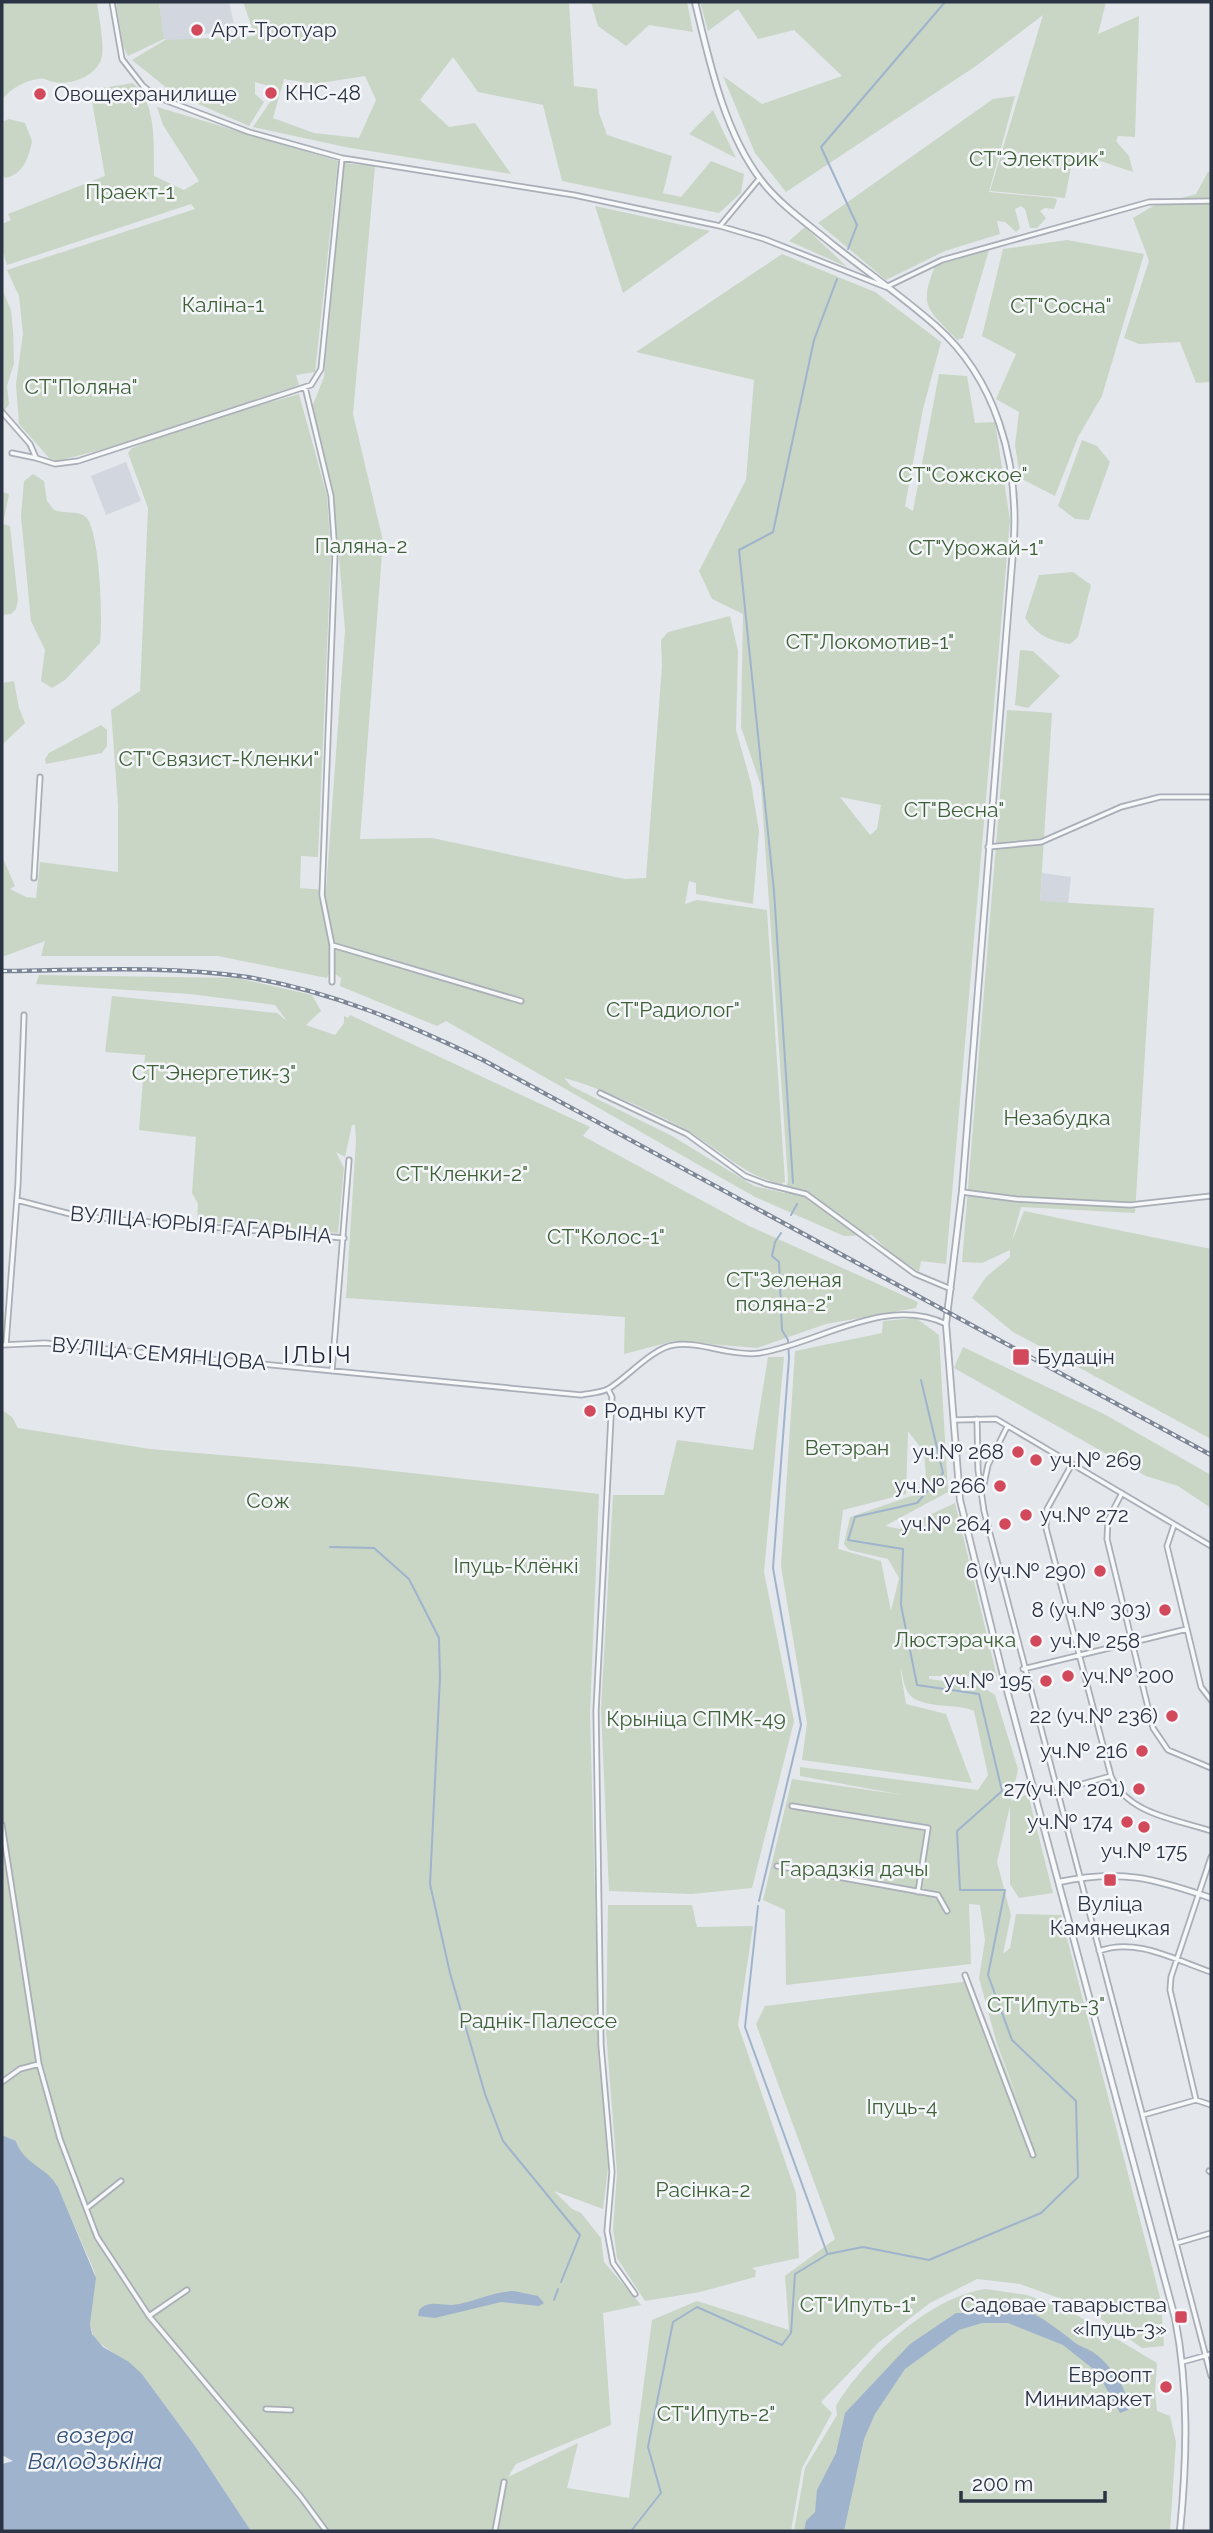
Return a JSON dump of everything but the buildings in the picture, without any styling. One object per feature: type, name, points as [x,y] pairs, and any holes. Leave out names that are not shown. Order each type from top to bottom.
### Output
[{"type":"street","points":[[112,2],[122,58],[143,86],[157,97],[249,132],[342,158],[582,197],[720,226],[764,239],[886,287],[942,260],[1149,202],[1211,201]]},
{"type":"street","points":[[695,2],[724,103],[739,141],[760,179],[792,211],[937,327],[964,357],[990,402],[1013,470],[1014,538],[962,1192],[946,1324],[960,1500],[1003,1679],[1167,2286],[1182,2362],[1187,2433],[1180,2531]]},
{"type":"street","points":[[12,453],[55,464],[78,461],[312,385],[321,369],[342,158]]},
{"type":"street","points":[[720,226],[760,179]]},
{"type":"street","points":[[305,387],[331,496],[335,554],[322,895],[332,944],[332,982]]},
{"type":"street","points":[[2,412],[30,444],[36,458]]},
{"type":"street","points":[[34,878],[40,777]]},
{"type":"street","points":[[988,847],[1041,842],[1121,807],[1160,797],[1211,797]]},
{"type":"street","points":[[332,944],[521,1001]]},
{"type":"street","points":[[4,1344],[17,1200],[24,1015]]},
{"type":"street","points":[[600,1093],[687,1134],[746,1175],[766,1185],[806,1194],[915,1274],[951,1289]]},
{"type":"street","points":[[332,1371],[349,1160]]},
{"type":"street","points":[[962,1192],[1016,1199],[1130,1205],[1211,1196]]},
{"type":"street","name":"ВУЛІЦА ЮРЫЯ ГАГАРЫНА","points":[[17,1200],[78,1216],[344,1238]]},
{"type":"street","points":[[635,2294],[613,2263],[607,2231],[612,2172],[601,2045],[596,1711],[612,1397],[608,1389],[638,1365],[674,1345],[758,1353],[833,1328],[897,1316],[931,1316],[946,1324]]},
{"type":"street","name":"ВУЛІЦА СЕМЯНЦОВА","points":[[4,1344],[59,1344],[582,1395],[608,1389]]},
{"type":"street","points":[[954,1420],[993,1418],[1211,1546]]},
{"type":"street","points":[[977,1419],[982,1497],[1023,1669],[1209,2355],[1211,2376]]},
{"type":"street","points":[[982,1497],[988,1465],[1007,1427]]},
{"type":"street","points":[[1072,1464],[1047,1509],[1046,1528],[1111,1776],[1121,1795],[1133,1805],[1211,1831]]},
{"type":"street","points":[[1122,1493],[1108,1520],[1107,1539],[1157,1737],[1177,1756],[1211,1768]]},
{"type":"street","points":[[1174,1524],[1167,1546],[1201,1687],[1211,1700]]},
{"type":"street","points":[[1023,1669],[1188,1629]]},
{"type":"street","points":[[1057,1791],[1111,1776]]},
{"type":"street","points":[[792,1806],[928,1828],[918,1892]]},
{"type":"street","points":[[2,1825],[39,2064],[60,2139],[110,2261],[149,2316],[302,2497],[326,2531]]},
{"type":"street","points":[[1196,2100],[1170,1990],[1177,1960],[1211,1857]]},
{"type":"street","points":[[777,1866],[938,1895],[947,1911]]},
{"type":"street","points":[[1059,1882],[1080,1877],[1127,1874],[1211,1898]]},
{"type":"street","points":[[1099,1951],[1130,1945],[1211,1972]]},
{"type":"street","points":[[965,1975],[1033,2155]]},
{"type":"street","points":[[2,2082],[20,2069],[39,2064]]},
{"type":"street","points":[[1143,2115],[1196,2100],[1211,2105]]},
{"type":"street","points":[[87,2208],[121,2181]]},
{"type":"street","points":[[1177,2243],[1211,2233]]},
{"type":"street","points":[[149,2316],[187,2290]]},
{"type":"street","points":[[1182,2362],[1209,2355]]},
{"type":"street","points":[[266,2409],[291,2410]]},
{"type":"street","points":[[495,2531],[504,2482]]},
{"type":"shaded area","points":[[159,2],[229,2],[235,29],[206,34],[176,44],[164,39]]},
{"type":"shaded area","points":[[126,462],[141,501],[106,515],[91,476]]},
{"type":"shaded area","points":[[1042,873],[1071,877],[1068,903],[1040,902]]},
{"type":"green space","points":[[2,2],[97,2],[102,56],[96,69],[76,81],[61,83],[42,78],[33,80],[13,89],[2,100]]},
{"type":"green space","points":[[116,2],[159,2],[164,39],[128,56],[123,46]]},
{"type":"green space","points":[[243,2],[569,2],[574,86],[597,89],[599,113],[607,135],[672,156],[663,193],[681,197],[711,161],[744,174],[741,193],[719,213],[562,181],[543,105],[478,92],[453,57],[420,100],[449,127],[475,123],[511,174],[345,147],[253,127],[270,102],[275,100],[277,88],[255,82],[255,94],[264,102],[249,126],[173,93],[132,60],[165,40],[255,36]],"holes":[[[365,76],[376,100],[359,138],[314,133],[273,118],[284,79],[314,84]]]},
{"type":"green space","points":[[591,2],[687,2],[693,32],[649,25],[626,46],[598,26]]},
{"type":"green space","name":"СТ\"Электрик\"","points":[[700,2],[1106,2],[1098,34],[1139,16],[1135,137],[1118,136],[1116,141],[1129,156],[1133,172],[1074,152],[1065,198],[990,191],[1043,15],[976,66],[786,192],[755,153],[723,76],[762,104],[842,76],[794,30],[758,39],[738,9],[708,31]]},
{"type":"green space","points":[[133,83],[147,102],[150,114],[154,139],[154,176],[184,190],[199,181],[163,125],[157,107],[338,161],[315,372],[296,375],[299,385],[120,445],[57,461],[49,458],[19,424],[16,384],[23,334],[19,296],[7,270],[195,209],[191,204],[7,265],[2,249],[2,224],[11,220],[8,214],[105,176],[90,90]]},
{"type":"green space","points":[[1015,96],[989,192],[1055,198],[1057,200],[1054,209],[1045,208],[1040,211],[1046,218],[1037,228],[1030,228],[1025,209],[1021,206],[1015,209],[1020,228],[1016,232],[1005,222],[997,221],[1000,234],[945,251],[886,280],[818,223],[993,99]]},
{"type":"green space","points":[[713,110],[736,158],[689,134]]},
{"type":"green space","points":[[9,119],[25,123],[32,141],[21,169],[5,178],[2,175],[2,122]]},
{"type":"green space","points":[[344,163],[375,166],[353,414],[383,541],[360,839],[432,838],[625,879],[646,878],[662,666],[661,640],[668,632],[730,616],[738,651],[736,730],[751,783],[759,831],[753,904],[696,894],[696,883],[689,881],[685,904],[697,900],[767,910],[785,1182],[781,1184],[757,1175],[693,1134],[648,1111],[593,1087],[564,1078],[571,1086],[672,1136],[754,1186],[785,1193],[788,1180],[761,786],[741,727],[743,614],[712,599],[699,571],[746,480],[754,380],[636,352],[782,254],[875,292],[941,342],[923,409],[905,506],[913,511],[939,374],[967,376],[975,423],[995,422],[1010,520],[946,1264],[921,1261],[919,1272],[891,1253],[872,1235],[844,1236],[755,1197],[446,1021],[437,1026],[340,986],[341,978],[330,971],[327,978],[218,956],[41,956],[45,941],[2,957],[2,856],[15,886],[10,889],[26,897],[36,898],[40,862],[118,872],[118,805],[111,710],[140,691],[148,508],[128,453],[132,448],[194,424],[299,394],[327,496],[331,555],[318,857],[301,856],[300,888],[326,890],[345,630],[334,496],[312,407],[324,377]],"holes":[[[840,797],[881,805],[877,829],[870,835]]]},
{"type":"green space","points":[[1208,172],[1211,172],[1211,382],[1196,383],[1180,342],[1139,344],[1124,338],[1149,261],[1133,218],[1153,206],[1196,194]]},
{"type":"green space","points":[[595,206],[710,231],[623,293]]},
{"type":"green space","points":[[805,227],[847,267],[789,241]]},
{"type":"green space","name":"СТ\"Сосна\"","points":[[1067,240],[1144,254],[1102,396],[1078,437],[1055,496],[1020,478],[1015,445],[1019,412],[996,399],[1016,354],[982,336],[1003,249]]},
{"type":"green space","points":[[989,250],[963,338],[957,340],[928,306],[927,290],[931,278],[936,264]]},
{"type":"green space","points":[[2,289],[11,310],[14,363],[7,386],[9,404],[4,411]]},
{"type":"green space","points":[[1082,440],[1097,446],[1110,462],[1089,520],[1075,519],[1058,506]]},
{"type":"green space","points":[[33,474],[44,481],[47,501],[54,510],[86,517],[95,540],[99,577],[100,643],[65,680],[52,688],[41,681],[45,650],[31,621],[21,516],[24,481]]},
{"type":"green space","points":[[2,492],[9,494],[3,524],[10,526],[18,600],[16,609],[11,614],[2,615]]},
{"type":"green space","points":[[1073,572],[1091,585],[1078,637],[1070,644],[1044,636],[1025,618],[1039,575]]},
{"type":"green space","points":[[1020,650],[1033,651],[1060,676],[1028,708],[1015,705]]},
{"type":"green space","points":[[14,681],[25,723],[2,745],[2,683]]},
{"type":"green space","name":"Незабудка","points":[[1007,710],[1052,713],[1040,901],[1154,908],[1135,1213],[1021,1207],[1012,1241],[1024,1211],[1211,1249],[1211,1439],[1013,1332],[972,1298],[986,1277],[1010,1257],[1010,1250],[982,1263],[962,1262]]},
{"type":"green space","points":[[101,725],[107,730],[107,746],[102,753],[46,764],[45,759],[49,753]]},
{"type":"green space","points":[[39,975],[237,978],[312,995],[321,1011],[306,1025],[335,1035],[344,1023],[344,1016],[348,1018],[350,1015],[590,1127],[583,1136],[747,1225],[918,1302],[916,1308],[826,1324],[757,1348],[674,1341],[624,1354],[625,1317],[346,1298],[355,1125],[352,1125],[345,1157],[336,1152],[344,1168],[338,1233],[197,1221],[198,1204],[192,1193],[196,1137],[139,1130],[145,1055],[105,1052],[112,996],[277,1013],[287,1021],[275,1005],[190,994],[36,984]]},
{"type":"green space","points":[[916,1318],[939,1335],[948,1492],[885,1526],[900,1529],[955,1503],[997,1677],[929,1676],[929,1679],[981,1686],[995,1695],[1018,1769],[1011,1801],[1028,1794],[1053,1893],[1019,1898],[1010,1884],[1010,1806],[997,1862],[1011,1915],[1003,1954],[1010,1948],[1016,1914],[1061,1915],[1161,2301],[1164,2346],[1142,2348],[1084,2307],[1020,2284],[977,2279],[930,2303],[878,2343],[821,2402],[832,2413],[802,2468],[791,2531],[251,2531],[195,2446],[142,2374],[94,2339],[90,2324],[95,2273],[56,2183],[22,2156],[16,2141],[2,2135],[2,1410],[12,1417],[18,1428],[150,1449],[348,1466],[599,1494],[590,1714],[598,2007],[608,2168],[603,2209],[554,2191],[572,2209],[581,2213],[601,2238],[604,2262],[641,2305],[603,2313],[611,2425],[516,2464],[508,2477],[578,2443],[567,2488],[629,2498],[652,2320],[697,2301],[789,2330],[785,2276],[835,2239],[756,2024],[765,2006],[970,1981],[1020,2105],[997,2044],[979,1978],[985,1940],[980,1905],[969,1904],[971,1964],[786,1985],[785,1910],[763,1900],[792,1779],[903,1795],[800,1776],[800,1767],[978,1790],[988,1775],[974,1711],[927,1703],[911,1696],[906,1689],[900,1667],[906,1704],[946,1714],[972,1783],[802,1760],[807,1723],[781,1566],[795,1351],[882,1333],[883,1321]],"holes":[[[908,1431],[924,1452],[926,1477],[914,1495],[850,1517],[844,1544],[849,1550],[888,1559],[899,1578],[891,1611],[881,1561],[838,1549],[843,1510],[906,1494]]]},
{"type":"green space","points":[[963,1347],[1104,1414],[1211,1475],[1211,1508],[1178,1486],[1146,1476],[954,1368]]},
{"type":"green space","name":"Крыніца СПМК-49","points":[[768,1357],[784,1357],[764,1572],[794,1721],[752,1888],[692,1894],[609,1891],[601,1709],[613,1495],[664,1495],[677,1440],[753,1450]]},
{"type":"green space","name":"Расінка-2","points":[[608,1905],[692,1905],[697,1927],[753,1926],[738,2025],[796,2193],[799,2258],[752,2268],[756,2271],[755,2277],[700,2292],[645,2301],[617,2258],[613,2229],[617,2173],[606,2030]]},
{"type":"green space","points":[[985,2289],[1027,2295],[1073,2313],[1157,2363],[1157,2411],[1170,2416],[1176,2442],[1170,2531],[794,2531],[805,2468],[837,2415],[836,2406],[848,2388],[881,2350],[920,2317],[942,2304]]},
{"type":"water","name":"возера Валодзькіна","points":[[2,2135],[16,2141],[24,2155],[58,2187],[96,2278],[90,2324],[92,2334],[103,2347],[129,2362],[142,2374],[195,2446],[251,2531],[2,2531],[2,2464],[13,2461],[2,2455]]},
{"type":"water","points":[[514,2291],[538,2296],[544,2303],[539,2306],[501,2302],[435,2318],[418,2316],[419,2310],[426,2305],[460,2304]]},
{"type":"water","points":[[1000,2304],[1023,2309],[1045,2320],[1076,2344],[1093,2352],[1106,2363],[1122,2386],[1128,2410],[1120,2413],[1097,2372],[1063,2345],[1008,2323],[982,2323],[959,2330],[905,2369],[875,2414],[864,2439],[844,2531],[804,2531],[806,2521],[815,2512],[817,2490],[836,2453],[845,2413],[910,2344],[956,2313],[972,2313],[987,2305]]},
{"type":"waterway","points":[[848,249],[857,225],[821,147],[945,2]]},
{"type":"waterway","points":[[793,1183],[774,891],[739,550],[773,532],[814,340],[837,279]]},
{"type":"waterway","points":[[791,1215],[797,1204]]},
{"type":"waterway","points":[[759,1901],[801,1725],[773,1568],[789,1358],[788,1340],[782,1330],[779,1262],[772,1256],[775,1242],[781,1233]]},
{"type":"waterway","points":[[631,2531],[661,2493],[648,2447],[673,2322],[697,2307],[782,2345],[791,2333],[795,2274],[828,2254],[863,2247],[929,2260],[1041,2213],[1078,2177],[1076,2101],[1012,2040],[988,1975],[1005,1890],[960,1890],[957,1831],[1002,1791],[979,1694],[917,1685],[901,1605],[903,1549],[848,1540],[855,1517],[917,1503],[943,1473],[921,1380]]},
{"type":"waterway","points":[[330,1547],[374,1548],[409,1579],[439,1638],[440,1678],[430,1884],[450,1973],[485,2094],[503,2141],[580,2235],[561,2282]]},
{"type":"waterway","points":[[758,1906],[745,2027],[827,2253]]},
{"type":"waterway","points":[[554,2300],[558,2289]]},
{"type":"railway","points":[[2,971],[94,969],[217,973],[309,991],[398,1022],[483,1060],[1211,1455]]},
{"type":"place","name":"Арт-Тротуар","points":[[197,30]]},
{"type":"place","name":"КНС-48","points":[[271,93]]},
{"type":"place","name":"Овощехранилище","points":[[40,94]]},
{"type":"place","name":"Будацін","points":[[1021,1357]]},
{"type":"place","name":"Родны кут","points":[[590,1411]]},
{"type":"place","name":"уч.№ 268","points":[[1018,1452]]},
{"type":"place","name":"уч.№ 269","points":[[1036,1460]]},
{"type":"place","name":"уч.№ 266","points":[[1000,1486]]},
{"type":"place","name":"уч.№ 272","points":[[1026,1515]]},
{"type":"place","name":"уч.№ 264","points":[[1005,1524]]},
{"type":"place","name":"6 (уч.№ 290)","points":[[1100,1571]]},
{"type":"place","name":"8 (уч.№ 303)","points":[[1165,1610]]},
{"type":"place","name":"уч.№ 258","points":[[1036,1641]]},
{"type":"place","name":"уч.№ 200","points":[[1068,1676]]},
{"type":"place","name":"уч.№ 195","points":[[1046,1681]]},
{"type":"place","name":"22 (уч.№ 236)","points":[[1172,1716]]},
{"type":"place","name":"уч.№ 216","points":[[1142,1751]]},
{"type":"place","name":"27(уч.№ 201)","points":[[1139,1789]]},
{"type":"place","name":"уч.№ 174","points":[[1127,1822]]},
{"type":"place","name":"уч.№ 175","points":[[1144,1827]]},
{"type":"place","name":"Вуліца Камянецкая","points":[[1110,1880]]},
{"type":"place","name":"Садовае таварыства «Іпуць-3»","points":[[1181,2317]]},
{"type":"place","name":"Евроопт Минимаркет","points":[[1166,2387]]},
{"type":"district","name":"ІЛЬІЧ","points":[[318,1355]]},
{"type":"park label","name":"Праект-1","points":[[130,192]]},
{"type":"park label","name":"Каліна-1","points":[[223,305]]},
{"type":"park label","name":"СТ\"Поляна\"","points":[[81,387]]},
{"type":"park label","name":"СТ\"Сожское\"","points":[[963,475]]},
{"type":"park label","name":"Паляна-2","points":[[361,546]]},
{"type":"park label","name":"СТ\"Урожай-1\"","points":[[976,548]]},
{"type":"park label","name":"СТ\"Локомотив-1\"","points":[[870,642]]},
{"type":"park label","name":"СТ\"Связист-Кленки\"","points":[[219,759]]},
{"type":"park label","name":"СТ\"Весна\"","points":[[954,810]]},
{"type":"park label","name":"СТ\"Радиолог\"","points":[[673,1010]]},
{"type":"park label","name":"СТ\"Энергетик-3\"","points":[[214,1073]]},
{"type":"park label","name":"СТ\"Кленки-2\"","points":[[462,1174]]},
{"type":"park label","name":"СТ\"Колос-1\"","points":[[606,1237]]},
{"type":"park label","name":"СТ\"Зеленая поляна-2\"","points":[[784,1292]]},
{"type":"park label","name":"Ветэран","points":[[847,1448]]},
{"type":"park label","name":"Сож","points":[[268,1501]]},
{"type":"park label","name":"Іпуць-Клёнкі","points":[[516,1566]]},
{"type":"park label","name":"Люстэрачка","points":[[955,1640]]},
{"type":"park label","name":"Гарадзкія дачы","points":[[854,1869]]},
{"type":"park label","name":"СТ\"Ипуть-3\"","points":[[1046,2005]]},
{"type":"park label","name":"Раднік-Палессе","points":[[538,2021]]},
{"type":"park label","name":"Іпуць-4","points":[[902,2107]]},
{"type":"park label","name":"СТ\"Ипуть-1\"","points":[[858,2305]]},
{"type":"park label","name":"СТ\"Ипуть-2\"","points":[[716,2414]]}]
